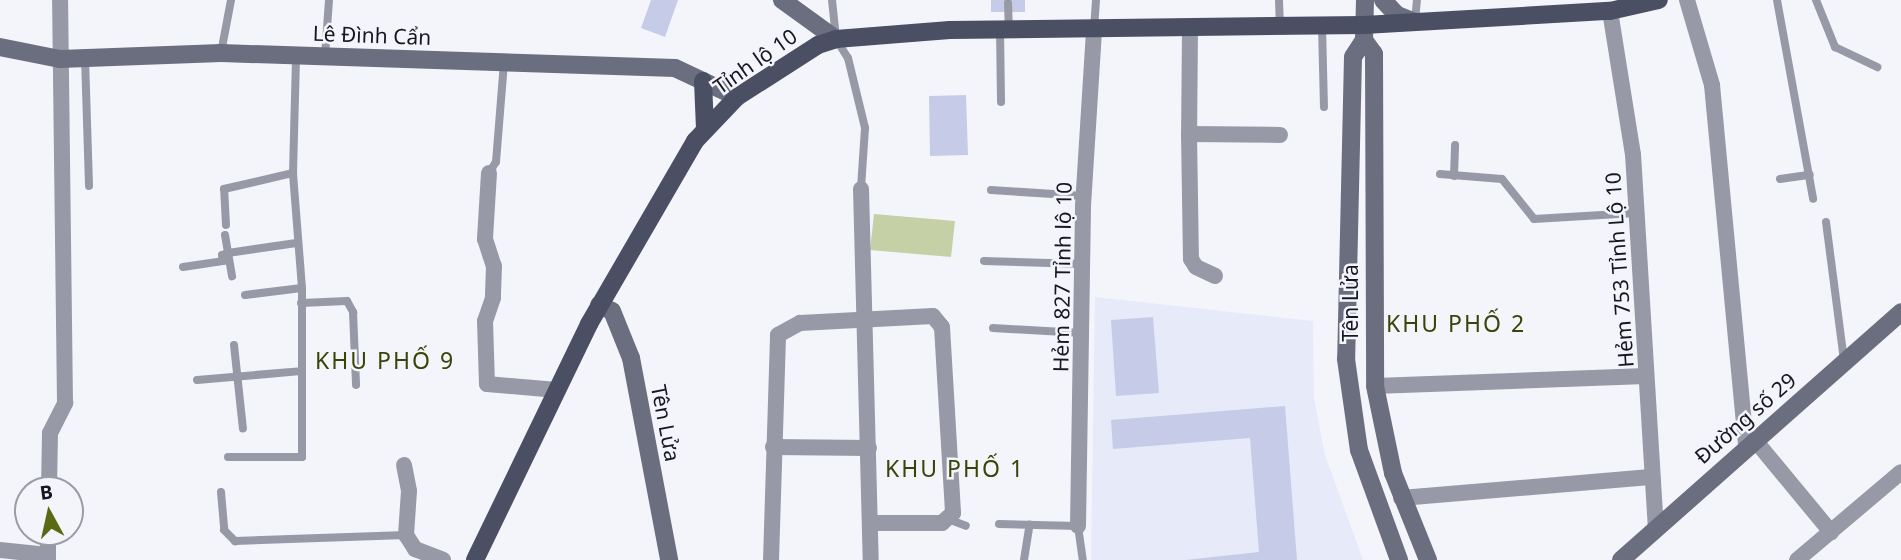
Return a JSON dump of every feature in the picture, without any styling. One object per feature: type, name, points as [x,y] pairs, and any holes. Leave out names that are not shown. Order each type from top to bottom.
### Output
[{"type":"main road","name":"Tỉnh lộ 10","points":[[475,560],[599,305],[705,129],[737,97],[807,50],[836,39],[1004,29],[1322,26],[1364,33],[1415,22],[1610,11],[1628,3],[1659,0]]},
{"type":"main road","points":[[703,81],[705,129]]},
{"type":"street","points":[[49,476],[50,433],[65,403],[60,0]]},
{"type":"street","points":[[782,0],[836,39]]},
{"type":"street","points":[[1364,33],[1365,0]]},
{"type":"street","points":[[1383,0],[1397,15],[1415,22]]},
{"type":"street","points":[[1687,0],[1712,85],[1750,442],[1831,531]]},
{"type":"street","name":"Hẻm 753 Tỉnh Lộ 10","points":[[1610,11],[1633,154],[1650,477],[1656,528]]},
{"type":"street","points":[[1190,28],[1191,259],[1196,267],[1215,276]]},
{"type":"street","name":"Hẻm 827 Tỉnh lộ 10","points":[[1077,526],[1084,196],[1094,29]]},
{"type":"street","name":"Tên Lửa","points":[[1364,33],[1374,54],[1375,386],[1385,444],[1401,498],[1428,560]]},
{"type":"street","name":"Tên Lửa","points":[[1364,33],[1353,57],[1346,359],[1362,460],[1399,560]]},
{"type":"street","name":"Lê Đình Cẩn","points":[[0,47],[60,59],[221,53],[675,68],[737,97]]},
{"type":"street","points":[[1189,134],[1280,135]]},
{"type":"street","points":[[489,173],[485,239],[494,266],[493,298],[485,321],[487,384],[557,390]]},
{"type":"street","points":[[862,188],[871,560]]},
{"type":"street","name":"Tên Lửa","points":[[599,305],[612,311],[631,358],[670,560]]},
{"type":"street","name":"Đường số 29","points":[[1620,560],[1750,442],[1901,312]]},
{"type":"street","points":[[771,560],[778,335],[791,325],[928,315],[940,322],[954,507],[948,519],[870,523]]},
{"type":"street","points":[[1375,386],[1646,376]]},
{"type":"street","points":[[773,447],[869,448]]},
{"type":"street","points":[[404,465],[409,491],[406,535],[415,549],[443,560]]},
{"type":"street","points":[[1797,560],[1901,472]]},
{"type":"street","points":[[1401,498],[1650,477]]},
{"type":"street","points":[[0,550],[48,557]]},
{"type":"lane","points":[[221,53],[231,0]]},
{"type":"lane","points":[[326,56],[329,0]]},
{"type":"lane","points":[[832,0],[836,39],[848,58],[865,128],[862,188]]},
{"type":"lane","points":[[1094,29],[1096,0]]},
{"type":"lane","points":[[1279,0],[1281,27]]},
{"type":"lane","points":[[1415,22],[1417,0]]},
{"type":"lane","points":[[1777,0],[1813,200]]},
{"type":"lane","points":[[1816,0],[1835,47],[1877,67]]},
{"type":"lane","points":[[1001,102],[1004,29],[1008,3]]},
{"type":"lane","points":[[1322,26],[1324,107]]},
{"type":"lane","points":[[228,457],[302,457],[302,288],[296,243],[293,173],[296,56]]},
{"type":"lane","points":[[85,58],[89,186]]},
{"type":"lane","points":[[489,173],[496,162],[504,62]]},
{"type":"lane","points":[[1454,176],[1455,145]]},
{"type":"lane","points":[[226,225],[224,188],[293,173]]},
{"type":"lane","points":[[1440,174],[1502,179],[1534,219],[1636,213]]},
{"type":"lane","points":[[1780,178],[1810,175]]},
{"type":"lane","points":[[991,190],[1084,196]]},
{"type":"lane","points":[[1826,222],[1843,362]]},
{"type":"lane","points":[[225,235],[232,276]]},
{"type":"lane","points":[[183,267],[223,261],[222,255],[228,253],[296,243]]},
{"type":"lane","points":[[985,261],[1082,264]]},
{"type":"lane","points":[[245,295],[302,288]]},
{"type":"lane","points":[[301,303],[346,301],[353,312],[356,385]]},
{"type":"lane","points":[[993,328],[1081,332]]},
{"type":"lane","points":[[234,345],[243,429]]},
{"type":"lane","points":[[197,380],[237,374],[301,370]]},
{"type":"lane","points":[[221,492],[225,530],[235,541],[406,535]]},
{"type":"lane","points":[[948,519],[966,526]]},
{"type":"lane","points":[[999,524],[1077,526],[1083,560]]},
{"type":"lane","points":[[1024,560],[1030,524]]},
{"type":"shaded area","points":[[1095,297],[1313,321],[1314,398],[1325,455],[1363,560],[1091,560]]},
{"type":"green space","points":[[874,214],[955,221],[951,257],[870,250]]},
{"type":"building","points":[[651,0],[678,0],[665,37],[641,28]]},
{"type":"building","points":[[991,0],[1025,0],[1025,12],[991,12]]},
{"type":"building","points":[[966,95],[968,155],[930,156],[929,96]]},
{"type":"building","points":[[1153,317],[1159,393],[1116,396],[1111,320]]},
{"type":"building","points":[[1285,406],[1297,560],[1185,560],[1259,552],[1250,438],[1113,449],[1111,420]]},
{"type":"district","name":"KHU PHỐ 2","points":[[1456,323]]},
{"type":"district","name":"KHU PHỐ 9","points":[[385,360]]},
{"type":"district","name":"KHU PHỐ 1","points":[[955,468]]}]
